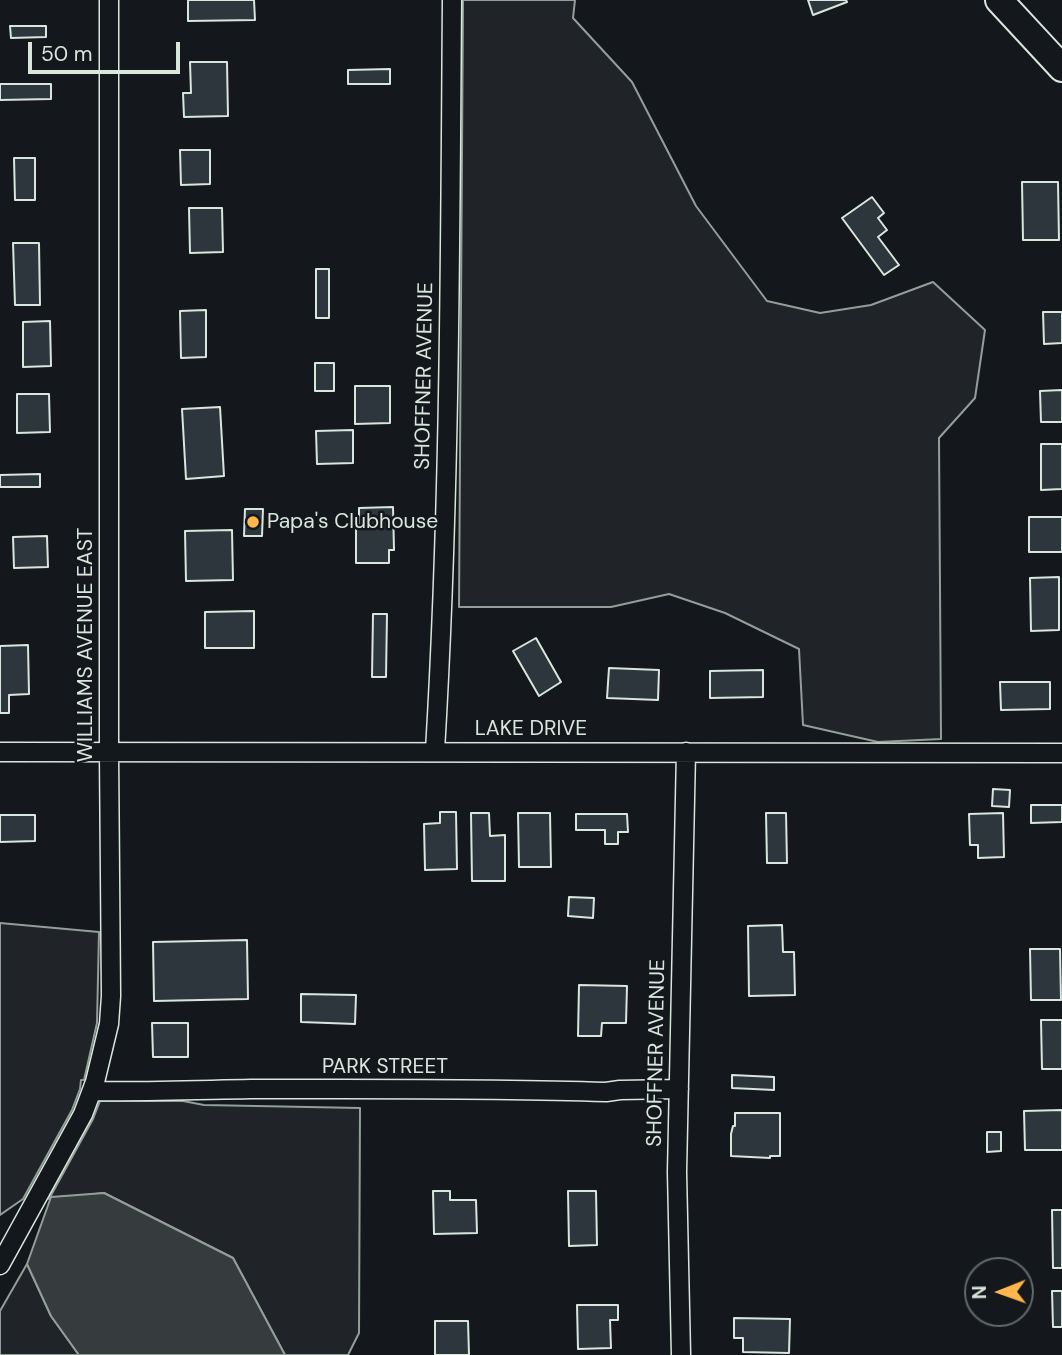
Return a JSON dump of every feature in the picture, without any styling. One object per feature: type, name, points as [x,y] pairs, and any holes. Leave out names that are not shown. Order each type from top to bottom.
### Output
[{"type":"street","name":"WILLIAMS AVENUE EAST","points":[[0,1265],[83,1114],[92,1091],[109,1024],[109,0]]},
{"type":"street","name":"SHOFFNER AVENUE","points":[[435,751],[443,620],[448,440],[452,0]]},
{"type":"street","points":[[999,0],[1062,68]]},
{"type":"street","name":"LAKE DRIVE","points":[[0,752],[1062,753]]},
{"type":"street","name":"SHOFFNER AVENUE","points":[[681,1355],[677,1172],[686,752]]},
{"type":"street","name":"PARK STREET","points":[[92,1091],[144,1093],[248,1089],[607,1092],[678,1089]]},
{"type":"shaded area","points":[[463,0],[575,0],[573,18],[632,82],[696,206],[767,301],[820,313],[871,305],[933,282],[985,330],[975,398],[939,438],[941,739],[878,742],[803,725],[799,649],[725,613],[669,594],[611,607],[459,607]]},
{"type":"shaded area","points":[[0,923],[99,932],[97,1023],[84,1080],[81,1080],[72,1110],[23,1199],[0,1215]]},
{"type":"shaded area","points":[[100,1101],[183,1101],[204,1105],[360,1108],[359,1333],[348,1355],[285,1355],[233,1258],[104,1193],[49,1199]]},
{"type":"shaded area","points":[[104,1193],[233,1258],[285,1355],[79,1355],[51,1316],[27,1264],[51,1197]]},
{"type":"shaded area","points":[[27,1264],[51,1316],[79,1355],[0,1355],[0,1311]]},
{"type":"building","points":[[188,0],[254,0],[255,20],[188,21]]},
{"type":"building","points":[[808,0],[846,0],[847,2],[813,15]]},
{"type":"building","points":[[10,26],[46,26],[46,37],[11,38]]},
{"type":"building","points":[[190,62],[227,62],[228,116],[184,117],[183,93],[191,93]]},
{"type":"building","points":[[390,69],[390,84],[348,84],[348,70]]},
{"type":"building","points":[[0,84],[51,84],[51,99],[0,100]]},
{"type":"building","points":[[180,150],[210,150],[210,184],[181,185]]},
{"type":"building","points":[[14,158],[35,158],[35,200],[15,200]]},
{"type":"building","points":[[1022,182],[1058,182],[1059,240],[1023,240]]},
{"type":"building","points":[[872,197],[884,213],[878,218],[887,230],[878,237],[899,265],[884,275],[842,218]]},
{"type":"building","points":[[189,208],[222,208],[223,252],[190,253]]},
{"type":"building","points":[[13,243],[39,243],[40,305],[15,305]]},
{"type":"building","points":[[316,269],[329,269],[329,318],[316,318]]},
{"type":"building","points":[[206,310],[206,357],[181,358],[180,311]]},
{"type":"building","points":[[1043,312],[1062,312],[1062,343],[1044,344]]},
{"type":"building","points":[[50,321],[51,366],[23,367],[23,322]]},
{"type":"building","points":[[315,363],[334,363],[334,391],[315,391]]},
{"type":"building","points":[[355,386],[390,386],[390,423],[355,424]]},
{"type":"building","points":[[1062,390],[1062,422],[1041,422],[1040,391]]},
{"type":"building","points":[[17,394],[49,394],[50,432],[17,433]]},
{"type":"building","points":[[220,407],[224,476],[186,479],[182,409]]},
{"type":"building","points":[[353,430],[353,463],[317,464],[316,431]]},
{"type":"building","points":[[1041,444],[1062,444],[1062,489],[1041,490]]},
{"type":"building","points":[[40,474],[40,487],[0,487],[0,475]]},
{"type":"building","points":[[393,507],[394,550],[389,550],[389,563],[356,563],[359,508]]},
{"type":"building","name":"Papa's Clubhouse","points":[[245,509],[263,509],[262,536],[244,536]]},
{"type":"building","points":[[1029,517],[1062,517],[1062,552],[1029,552]]},
{"type":"building","points":[[232,530],[233,580],[186,581],[185,531]]},
{"type":"building","points":[[47,536],[48,567],[14,568],[13,537]]},
{"type":"building","points":[[1059,577],[1059,630],[1031,631],[1030,578]]},
{"type":"building","points":[[254,611],[254,648],[205,648],[205,612]]},
{"type":"building","points":[[373,614],[387,614],[386,677],[372,677]]},
{"type":"building","points":[[536,638],[561,682],[539,696],[513,651]]},
{"type":"building","points":[[28,645],[29,694],[9,695],[9,713],[0,713],[0,646]]},
{"type":"building","points":[[609,668],[659,670],[658,700],[607,698]]},
{"type":"building","points":[[763,670],[763,697],[710,698],[710,671]]},
{"type":"building","points":[[1000,682],[1050,682],[1050,709],[1001,710]]},
{"type":"building","points":[[993,789],[1010,790],[1009,807],[992,806]]},
{"type":"building","points":[[1031,805],[1062,805],[1062,822],[1031,823]]},
{"type":"building","points":[[440,812],[456,812],[457,869],[425,870],[424,824],[440,823]]},
{"type":"building","points":[[471,813],[489,813],[490,836],[505,835],[505,881],[472,881]]},
{"type":"building","points":[[518,813],[550,813],[551,867],[519,867]]},
{"type":"building","points":[[766,813],[786,813],[787,863],[767,863]]},
{"type":"building","points":[[1003,813],[1004,857],[978,858],[978,845],[970,845],[969,814]]},
{"type":"building","points":[[576,814],[627,814],[628,832],[618,832],[618,844],[605,844],[605,830],[576,830]]},
{"type":"building","points":[[0,815],[35,815],[35,841],[0,842]]},
{"type":"building","points":[[569,897],[594,898],[593,918],[568,916]]},
{"type":"building","points":[[782,925],[783,952],[794,952],[795,995],[749,996],[748,926]]},
{"type":"building","points":[[247,940],[248,999],[154,1001],[153,942]]},
{"type":"building","points":[[1030,949],[1060,949],[1061,1000],[1031,1000]]},
{"type":"building","points":[[579,985],[627,986],[626,1023],[602,1023],[601,1036],[578,1036]]},
{"type":"building","points":[[301,994],[356,995],[355,1024],[301,1022]]},
{"type":"building","points":[[1041,1020],[1062,1020],[1062,1069],[1042,1069]]},
{"type":"building","points":[[152,1023],[188,1023],[188,1057],[153,1057]]},
{"type":"building","points":[[732,1075],[774,1077],[774,1090],[732,1088]]},
{"type":"building","points":[[1062,1110],[1062,1150],[1025,1150],[1024,1111]]},
{"type":"building","points":[[735,1113],[780,1113],[780,1156],[731,1156]]},
{"type":"building","points":[[987,1132],[1001,1132],[1001,1151],[987,1152]]},
{"type":"building","points":[[433,1191],[450,1191],[450,1200],[476,1200],[477,1233],[434,1234]]},
{"type":"building","points":[[568,1191],[596,1191],[597,1245],[569,1246]]},
{"type":"building","points":[[1052,1210],[1062,1210],[1062,1268],[1053,1268]]},
{"type":"building","points":[[1052,1291],[1062,1291],[1062,1327],[1053,1327]]},
{"type":"building","points":[[577,1305],[618,1305],[618,1320],[610,1320],[611,1348],[578,1349]]},
{"type":"building","points":[[734,1318],[790,1319],[789,1353],[743,1352],[743,1338],[734,1338]]},
{"type":"building","points":[[435,1321],[468,1321],[469,1355],[435,1355]]},
{"type":"place","name":"Papa's Clubhouse","points":[[253,522]]}]
